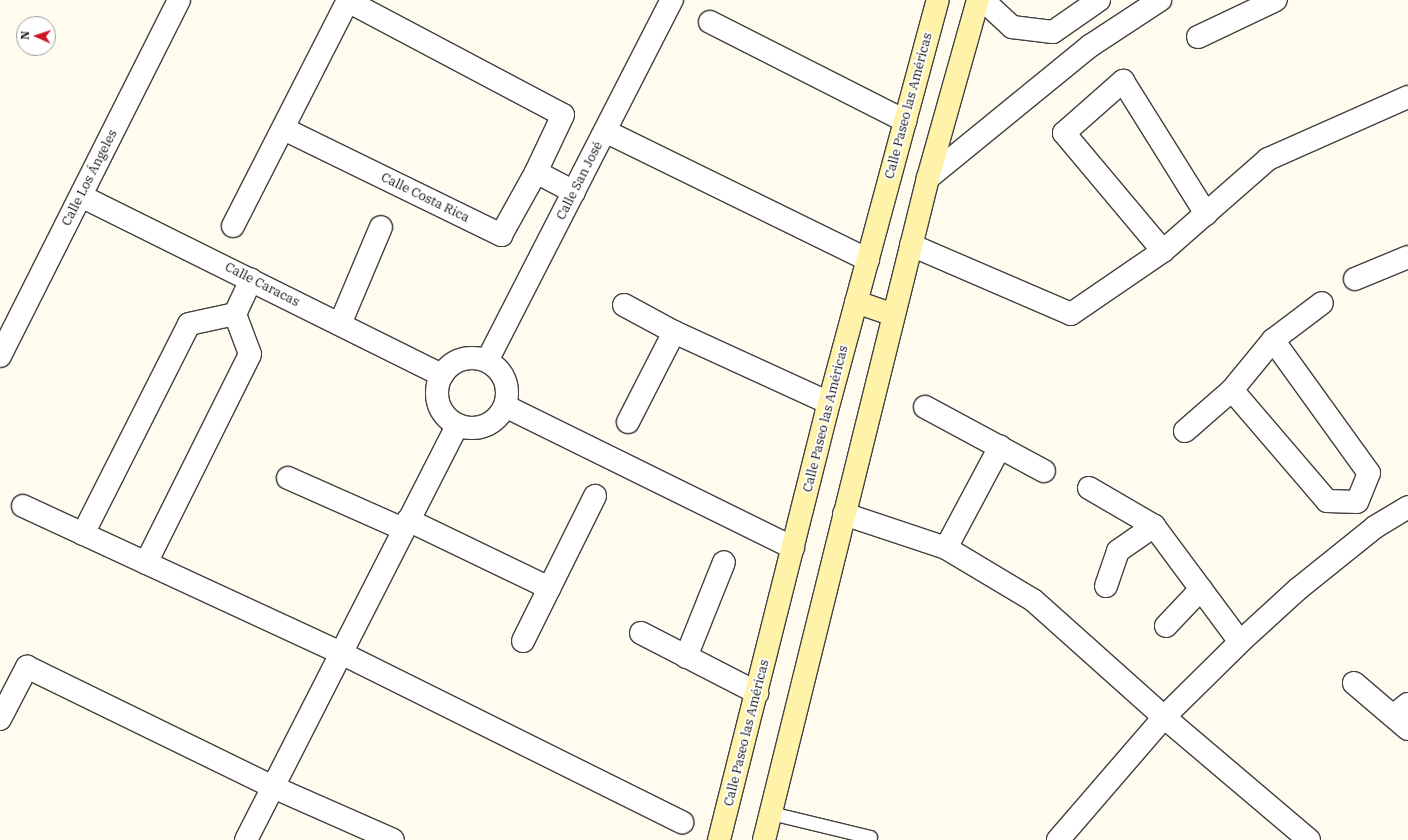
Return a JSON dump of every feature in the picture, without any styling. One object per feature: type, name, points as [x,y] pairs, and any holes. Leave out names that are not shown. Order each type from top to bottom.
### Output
[{"type":"street","name":"Calle Los Ángeles","points":[[0,356],[179,0]]},
{"type":"street","name":"Calle Costa Rica","points":[[233,226],[348,0],[563,115],[536,172],[501,235],[284,128]]},
{"type":"street","name":"Calle San José","points":[[487,361],[672,0]]},
{"type":"street","name":"Calle Paseo las Américas","points":[[719,840],[829,403],[938,0]]},
{"type":"street","points":[[764,840],[928,178],[978,0]]},
{"type":"street","points":[[983,0],[1012,27],[1053,32],[1099,0]]},
{"type":"street","points":[[928,178],[1090,46],[1160,0]]},
{"type":"street","points":[[1198,37],[1276,0]]},
{"type":"street","points":[[710,22],[906,121]]},
{"type":"street","points":[[1163,251],[1064,132],[1123,81],[1206,214]]},
{"type":"street","points":[[911,245],[1071,314],[1163,251],[1268,159],[1408,97]]},
{"type":"street","points":[[605,131],[868,260]]},
{"type":"street","points":[[536,172],[574,192]]},
{"type":"street","name":"Calle Caracas","points":[[81,196],[442,375]]},
{"type":"street","points":[[340,324],[382,227]]},
{"type":"street","points":[[1355,279],[1408,257]]},
{"type":"street","points":[[146,563],[250,354],[235,314],[251,280]]},
{"type":"street","points":[[856,302],[893,316]]},
{"type":"street","points":[[1185,431],[1232,390],[1273,340],[1322,303]]},
{"type":"street","points":[[624,305],[674,332],[829,403]]},
{"type":"street","points":[[83,534],[189,324],[235,314]]},
{"type":"street","points":[[628,422],[674,332]]},
{"type":"street","points":[[1273,340],[1369,473],[1357,502]]},
{"type":"street","points":[[470,357],[487,361],[501,372],[507,388],[505,406],[493,422],[476,428],[457,425],[442,412],[437,393],[442,375],[454,362],[470,357]]},
{"type":"street","points":[[1232,390],[1327,500],[1357,502]]},
{"type":"street","points":[[505,406],[793,548]]},
{"type":"street","points":[[925,407],[1044,471]]},
{"type":"street","points":[[246,840],[457,425]]},
{"type":"street","points":[[946,548],[1000,447]]},
{"type":"street","points":[[288,478],[406,524],[549,588]]},
{"type":"street","points":[[1090,488],[1154,526],[1240,642]]},
{"type":"street","points":[[523,641],[595,496]]},
{"type":"street","points":[[1357,502],[1375,527]]},
{"type":"street","points":[[23,506],[341,653],[682,822]]},
{"type":"street","points":[[1058,840],[1164,717],[1240,642],[1298,589],[1375,527],[1408,507]]},
{"type":"street","points":[[844,514],[946,548],[1033,600],[1164,717],[1309,840]]},
{"type":"street","points":[[1106,586],[1118,551],[1154,526]]},
{"type":"street","points":[[686,656],[724,562]]},
{"type":"street","points":[[1166,626],[1201,589]]},
{"type":"street","points":[[641,633],[757,693]]},
{"type":"street","points":[[0,719],[27,667],[273,787],[393,840]]},
{"type":"street","points":[[1354,683],[1403,717]]},
{"type":"lane","points":[[771,813],[870,837]]}]
